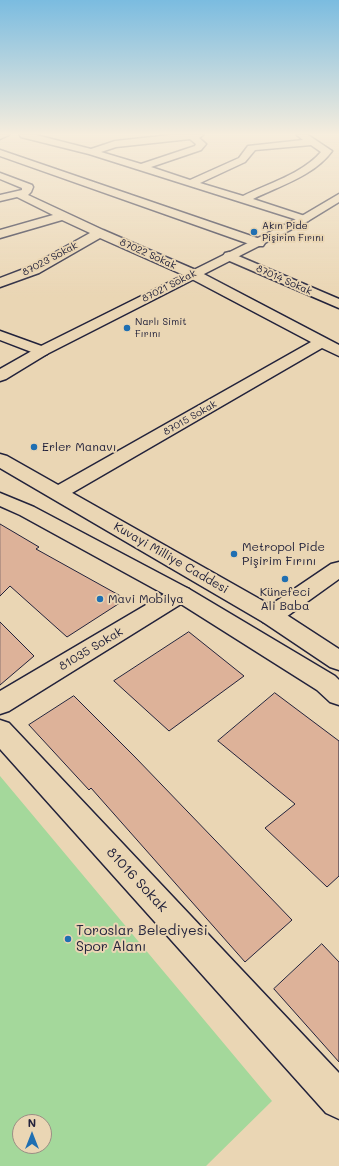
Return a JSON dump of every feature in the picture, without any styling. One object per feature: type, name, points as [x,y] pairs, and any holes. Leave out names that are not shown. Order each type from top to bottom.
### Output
[{"type":"street","points":[[0,198],[26,192],[27,189]]},
{"type":"street","points":[[105,189],[259,243]]},
{"type":"street","points":[[211,189],[304,219]]},
{"type":"street","points":[[243,200],[263,189]]},
{"type":"street","name":"87022 Sokak","points":[[18,194],[99,233],[193,274],[339,351]]},
{"type":"street","name":"87021 Sokak","points":[[0,376],[42,351],[229,256],[259,243],[304,219],[339,197]]},
{"type":"street","points":[[0,234],[62,216]]},
{"type":"street","name":"87023 Sokak","points":[[0,283],[34,270],[99,233]]},
{"type":"street","name":"87014 Sokak","points":[[229,256],[339,304]]},
{"type":"street","points":[[0,335],[42,351]]},
{"type":"street","name":"87015 Sokak","points":[[58,493],[322,342]]},
{"type":"street","name":"Kuvayi Milliye Caddesi","points":[[0,460],[271,616],[339,661]]},
{"type":"street","points":[[0,499],[27,511],[181,594],[326,684],[339,695]]},
{"type":"street","points":[[271,616],[339,569]]},
{"type":"street","name":"81035 Sokak","points":[[0,704],[181,594]]},
{"type":"street","name":"81016 Sokak","points":[[0,731],[339,1100]]},
{"type":"green space","name":"Toroslar Belediyesi Spor Alanı","points":[[0,776],[272,1101],[206,1166],[0,1166]]},
{"type":"building","points":[[0,524],[39,547],[36,549],[126,599],[67,637],[10,586],[0,596]]},
{"type":"building","points":[[0,622],[34,656],[0,685]]},
{"type":"building","points":[[189,632],[244,676],[169,731],[114,681]]},
{"type":"building","points":[[275,693],[339,741],[339,876],[327,887],[265,828],[295,804],[218,741]]},
{"type":"building","points":[[74,696],[292,920],[245,962],[91,788],[89,790],[29,725]]},
{"type":"building","points":[[322,944],[339,962],[339,1062],[274,989]]},
{"type":"place","name":"Akın Pide Pişirim Fırını","points":[[254,232]]},
{"type":"place","name":"Narlı Simit Fırını","points":[[127,328]]},
{"type":"place","name":"Erler Manavı","points":[[34,447]]},
{"type":"place","name":"Metropol Pide Pişirim Fırını","points":[[234,554]]},
{"type":"place","name":"Künefeci Ali Baba","points":[[285,579]]},
{"type":"place","name":"Mavi Mobilya","points":[[100,599]]},
{"type":"place","name":"Toroslar Belediyesi Spor Alanı","points":[[68,939]]}]
